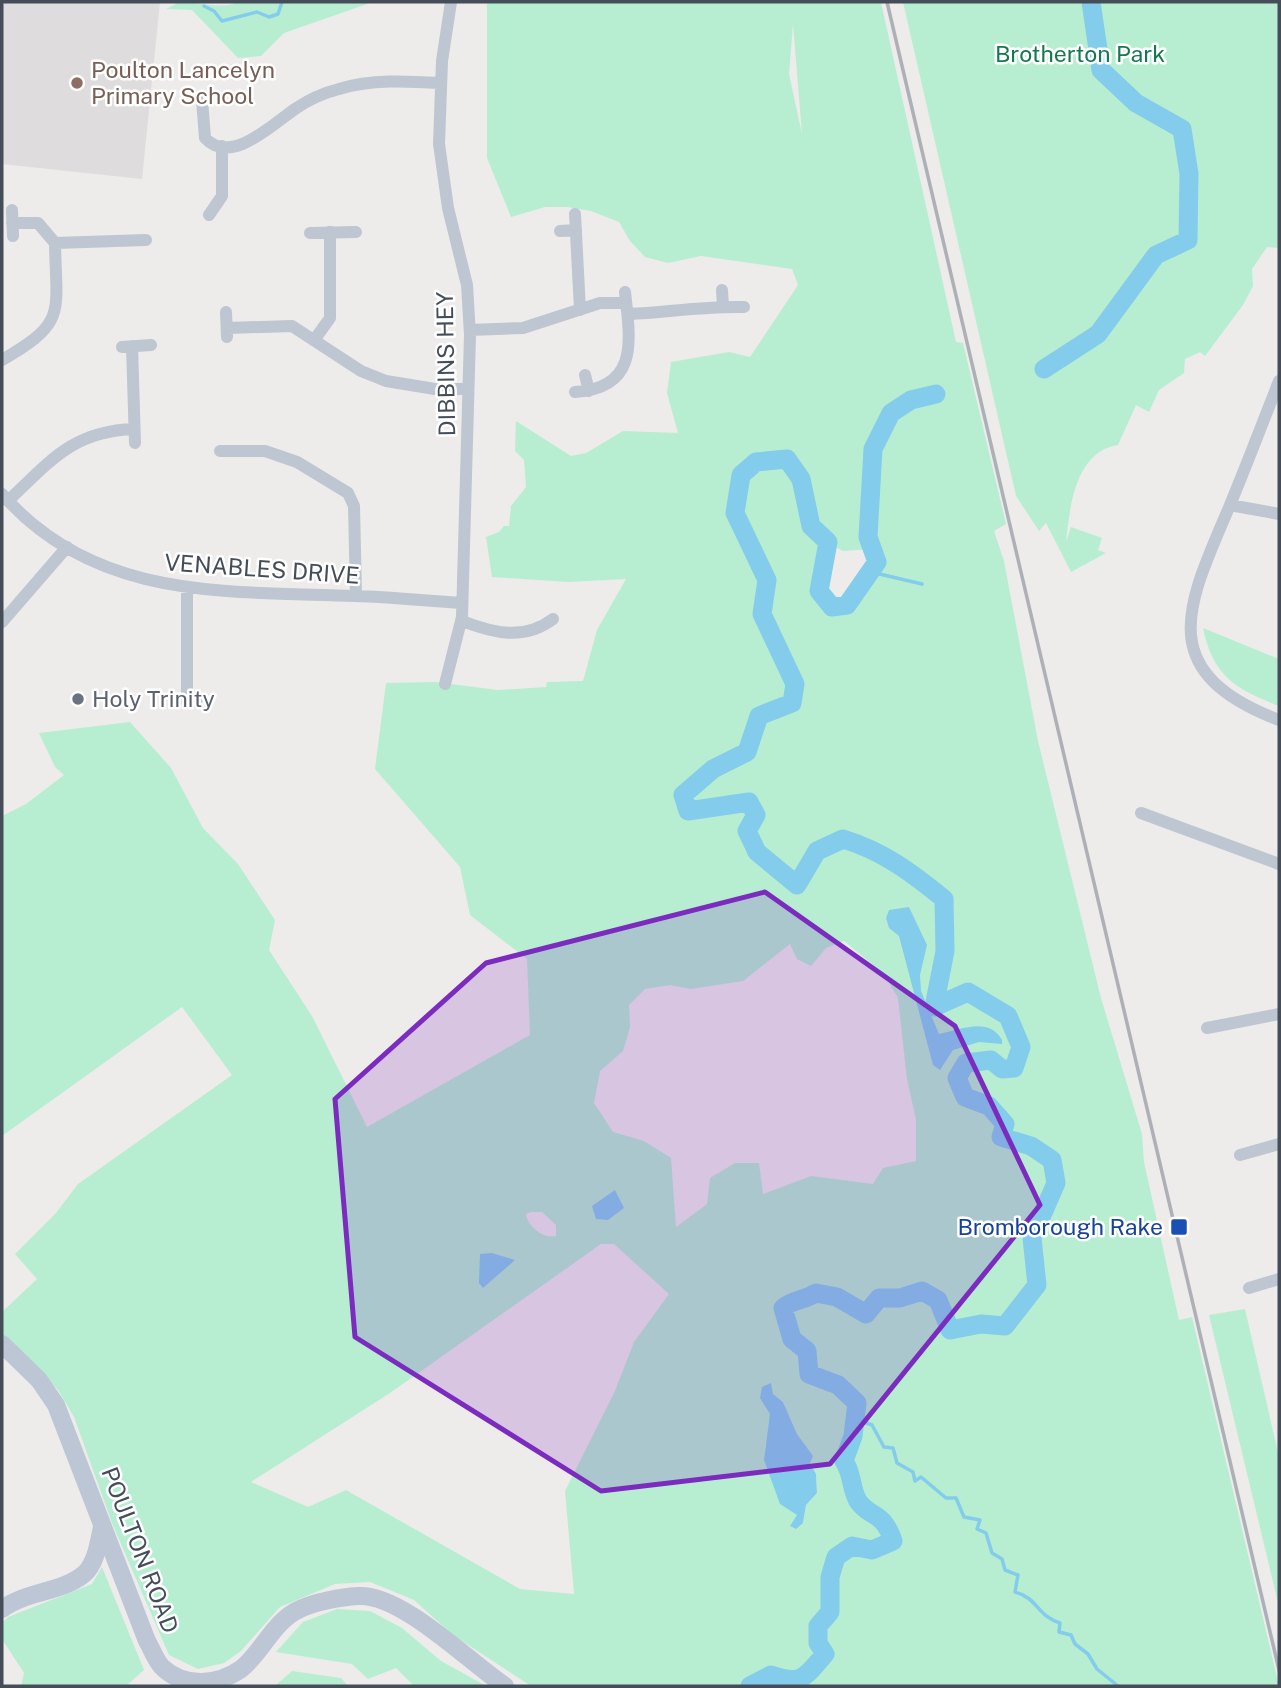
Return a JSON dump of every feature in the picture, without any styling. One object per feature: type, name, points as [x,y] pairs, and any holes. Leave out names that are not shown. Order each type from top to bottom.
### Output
[{"type":"street","name":"DIBBINS HEY","points":[[444,684],[461,621],[463,603],[470,330],[467,285],[442,175],[439,145],[444,39],[451,2]]},
{"type":"street","points":[[206,110],[205,138],[222,146],[247,141],[295,108],[341,88],[403,81],[441,83]]},
{"type":"street","points":[[209,215],[222,196],[222,146]]},
{"type":"street","points":[[575,214],[580,310]]},
{"type":"street","points":[[2,360],[43,334],[57,308],[55,243],[38,223],[12,216],[13,236]]},
{"type":"street","points":[[560,231],[576,230]]},
{"type":"street","points":[[315,339],[330,318],[330,232]]},
{"type":"street","points":[[310,233],[356,232]]},
{"type":"street","points":[[55,243],[146,240]]},
{"type":"street","points":[[722,290],[723,306]]},
{"type":"street","points":[[470,330],[523,328],[600,303],[744,307]]},
{"type":"street","points":[[575,392],[589,391],[617,377],[625,365],[629,347],[627,303]]},
{"type":"street","points":[[226,312],[227,333],[292,326],[315,339],[339,358],[386,381],[435,389],[468,389]]},
{"type":"street","points":[[135,443],[127,346],[150,345]]},
{"type":"street","points":[[585,376],[589,391]]},
{"type":"street","points":[[1279,381],[1230,505],[1203,563],[1191,603],[1192,639],[1196,655],[1207,674],[1226,695],[1279,720]]},
{"type":"street","points":[[5,497],[83,439],[111,430],[134,429]]},
{"type":"street","points":[[219,451],[265,451],[297,463],[348,493],[354,506],[356,596]]},
{"type":"street","name":"VENABLES DRIVE","points":[[5,497],[67,547],[117,572],[148,582],[284,594],[463,603]]},
{"type":"street","points":[[1230,505],[1279,514]]},
{"type":"street","points":[[2,622],[67,547]]},
{"type":"street","points":[[187,587],[187,698]]},
{"type":"street","points":[[461,621],[510,634],[550,627]]},
{"type":"street","points":[[1141,813],[1159,825],[1279,864]]},
{"type":"street","points":[[1207,1028],[1279,1014]]},
{"type":"street","points":[[1240,1155],[1279,1144]]},
{"type":"street","points":[[1249,1288],[1279,1279]]},
{"type":"street","name":"POULTON ROAD","points":[[2,1344],[39,1380],[56,1405],[146,1641],[163,1668],[187,1682],[215,1682],[243,1668],[267,1636],[300,1609],[360,1596],[391,1605],[423,1622],[505,1686]]},
{"type":"street","points":[[2,1609],[17,1598],[68,1582],[85,1573],[95,1554],[103,1527]]},
{"type":"highlighted area","points":[[765,892],[955,1026],[1040,1205],[830,1464],[601,1491],[355,1337],[335,1099],[486,963]]},
{"type":"shaded area","name":"Poulton Lancelyn Primary School","points":[[2,2],[160,2],[142,179],[2,164]]},
{"type":"green space","points":[[180,2],[218,6],[237,2],[373,2],[284,33],[261,56],[238,58],[192,10],[166,9]]},
{"type":"green space","points":[[487,2],[881,2],[956,342],[963,343],[1006,524],[994,531],[1004,561],[1038,741],[1101,998],[1142,1134],[1144,1162],[1179,1320],[1192,1317],[1279,1686],[531,1686],[453,1635],[414,1600],[370,1582],[335,1584],[280,1607],[241,1651],[224,1663],[198,1669],[169,1655],[112,1523],[74,1417],[58,1390],[2,1334],[2,1312],[37,1279],[15,1254],[56,1213],[78,1184],[232,1075],[182,1007],[2,1136],[2,816],[26,804],[64,775],[55,767],[39,733],[130,722],[171,768],[203,828],[238,864],[275,920],[269,950],[312,1016],[367,1127],[530,1035],[527,959],[470,915],[460,867],[375,769],[386,683],[435,682],[498,690],[546,687],[547,682],[583,681],[597,630],[626,579],[568,582],[492,577],[486,537],[499,532],[504,526],[509,526],[511,506],[526,487],[524,460],[515,451],[516,421],[571,456],[586,453],[623,431],[678,433],[667,393],[671,362],[729,352],[750,357],[798,285],[792,269],[701,256],[668,263],[645,257],[630,241],[619,222],[591,211],[545,207],[511,217],[487,158]],"holes":[[[793,24],[802,134],[789,74]],[[828,543],[843,551],[872,549],[877,562],[847,605],[832,607],[819,591]],[[844,941],[884,974],[898,998],[907,1079],[916,1120],[916,1161],[883,1168],[873,1184],[811,1176],[763,1194],[759,1163],[735,1163],[710,1178],[707,1204],[676,1227],[671,1158],[644,1141],[613,1132],[594,1103],[600,1071],[623,1051],[630,1027],[629,1005],[645,989],[670,985],[691,989],[743,981],[790,944],[797,959],[811,966],[826,948]],[[542,1212],[556,1225],[556,1236],[546,1236],[536,1231],[526,1214]],[[601,1244],[614,1244],[669,1294],[634,1342],[615,1391],[565,1491],[574,1594],[520,1589],[346,1490],[308,1507],[251,1482],[390,1393]],[[770,1383],[773,1394],[783,1402],[797,1434],[812,1456],[810,1463],[816,1474],[817,1493],[806,1505],[803,1523],[765,1448],[770,1432]]]},
{"type":"green space","name":"Brotherton Park","points":[[903,2],[1279,2],[1279,248],[1267,247],[1252,269],[1253,286],[1243,305],[1205,356],[1200,352],[1185,359],[1184,373],[1159,390],[1149,412],[1136,405],[1118,445],[1092,458],[1084,469],[1073,497],[1066,542],[1071,527],[1102,538],[1098,550],[1106,553],[1071,572],[1046,523],[1039,531],[1016,496]]},
{"type":"green space","points":[[1203,628],[1279,659],[1279,706],[1238,687],[1228,679],[1213,658]]},
{"type":"green space","points":[[1245,1309],[1279,1457],[1279,1607],[1209,1315]]},
{"type":"green space","points":[[102,1567],[144,1670],[126,1686],[21,1686],[24,1673],[2,1639],[2,1623],[8,1617],[92,1584]]},
{"type":"green space","points":[[337,1609],[370,1611],[402,1628],[441,1661],[486,1686],[414,1686],[396,1668],[368,1679],[352,1664],[276,1652],[303,1622]]},
{"type":"green space","points":[[292,1671],[341,1678],[348,1686],[275,1686]]},
{"type":"water","points":[[909,907],[927,945],[920,975],[921,991],[939,1034],[982,1026],[990,1028],[1002,1040],[1002,1044],[979,1042],[953,1050],[940,1070],[933,1065],[899,936],[889,928],[886,918],[889,910]]},
{"type":"water","points":[[615,1190],[624,1208],[608,1220],[596,1219],[592,1206]]},
{"type":"water","points":[[492,1253],[515,1260],[483,1288],[479,1283],[480,1254]]},
{"type":"water","points":[[771,1383],[773,1394],[783,1402],[797,1434],[813,1456],[810,1463],[816,1474],[817,1493],[806,1505],[803,1523],[796,1529],[790,1526],[797,1515],[780,1504],[764,1460],[770,1414],[760,1398],[762,1387]]},
{"type":"waterway","points":[[204,6],[214,11],[222,21],[257,12],[269,17],[278,14],[282,2]]},
{"type":"waterway","points":[[1044,369],[1098,334],[1156,255],[1188,240],[1189,174],[1182,129],[1136,103],[1101,70],[1091,2]]},
{"type":"waterway","points":[[750,1686],[771,1675],[796,1679],[812,1669],[825,1654],[818,1643],[818,1626],[830,1612],[830,1577],[836,1557],[852,1546],[872,1550],[893,1541],[885,1524],[858,1501],[844,1461],[853,1436],[857,1403],[838,1385],[809,1374],[807,1351],[792,1339],[783,1308],[816,1293],[837,1297],[866,1314],[879,1298],[900,1298],[922,1291],[938,1300],[950,1330],[981,1324],[1005,1326],[1037,1285],[1032,1238],[1056,1183],[1052,1160],[1031,1146],[1001,1137],[1005,1124],[989,1106],[965,1097],[957,1078],[966,1063],[991,1060],[1002,1069],[1014,1068],[1021,1047],[1008,1016],[968,992],[934,1007],[945,951],[944,899],[896,864],[843,839],[817,851],[797,885],[757,852],[747,831],[756,815],[749,802],[688,811],[683,795],[713,769],[747,752],[759,716],[792,703],[795,684],[762,614],[767,580],[735,513],[741,475],[756,462],[787,459],[801,479],[811,526],[828,542],[819,591],[832,607],[847,605],[877,562],[868,537],[873,449],[891,413],[911,400],[936,394]]},
{"type":"waterway","points":[[871,572],[922,584]]},
{"type":"waterway","points":[[855,1419],[872,1425],[884,1447],[893,1448],[897,1463],[913,1472],[915,1481],[921,1477],[946,1498],[956,1498],[964,1517],[980,1520],[977,1529],[986,1533],[992,1553],[1002,1559],[1005,1570],[1018,1575],[1015,1592],[1028,1598],[1046,1616],[1060,1623],[1059,1632],[1071,1635],[1075,1644],[1088,1654],[1097,1669],[1118,1686]]},
{"type":"railway","points":[[887,2],[1279,1670]]},
{"type":"place","name":"Poulton Lancelyn Primary School","points":[[77,83]]},
{"type":"place","name":"Holy Trinity","points":[[78,699]]},
{"type":"place","name":"Bromborough Rake","points":[[1179,1227]]}]
